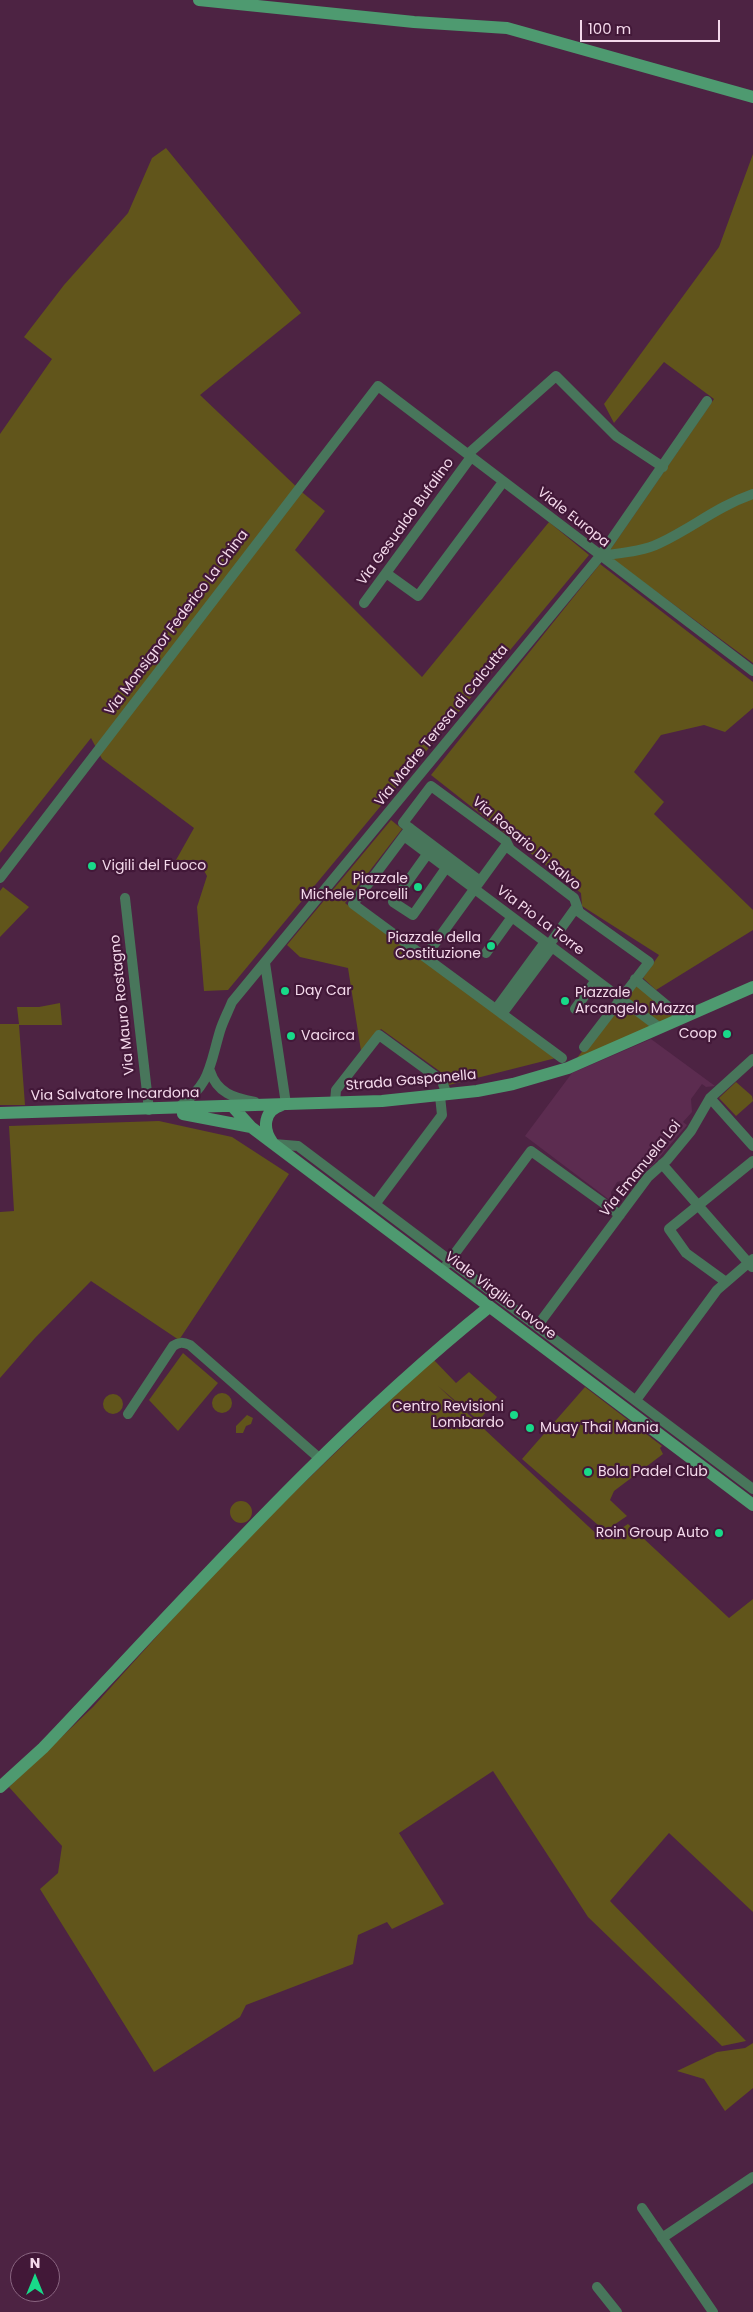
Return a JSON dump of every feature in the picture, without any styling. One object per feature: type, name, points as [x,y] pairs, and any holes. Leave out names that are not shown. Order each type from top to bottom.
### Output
[{"type":"street","points":[[199,0],[414,22],[507,28],[753,97]]},
{"type":"street","name":"Via Gesualdo Bufalino","points":[[364,603],[469,456],[556,376],[616,436],[663,467]]},
{"type":"street","name":"Viale Europa","points":[[378,386],[753,671]]},
{"type":"street","name":"Via Monsignor Federico La China","points":[[0,878],[378,386]]},
{"type":"street","name":"Via Madre Teresa di Calcutta","points":[[177,1109],[199,1089],[210,1071],[220,1030],[232,1002],[600,556],[707,401]]},
{"type":"street","points":[[386,573],[418,596],[503,482]]},
{"type":"street","points":[[600,556],[643,549],[660,544],[729,502],[753,494]]},
{"type":"street","name":"Via Rosario Di Salvo","points":[[407,832],[403,823],[431,786],[574,898],[580,912],[649,962],[635,979]]},
{"type":"street","points":[[478,887],[407,832],[353,904],[562,1058]]},
{"type":"street","points":[[427,958],[507,844]]},
{"type":"street","points":[[430,850],[393,902],[412,915],[446,868]]},
{"type":"street","name":"Via Pio La Torre","points":[[430,850],[446,868],[478,887],[512,917],[660,1028]]},
{"type":"street","name":"Via Mauro Rostagno","points":[[125,898],[154,1110]]},
{"type":"street","points":[[499,1012],[577,906]]},
{"type":"street","points":[[486,953],[512,917]]},
{"type":"street","points":[[265,963],[286,1104],[272,1110],[265,1123],[266,1131],[274,1144],[298,1146],[538,1325],[753,1489]]},
{"type":"street","points":[[584,1047],[635,979],[682,1018]]},
{"type":"street","points":[[575,1009],[596,980]]},
{"type":"street","name":"Strada Gaspanella","points":[[232,1106],[443,1096],[512,1084],[568,1068],[753,987]]},
{"type":"street","points":[[335,1102],[336,1090],[379,1035],[442,1081],[442,1115],[376,1204]]},
{"type":"street","name":"Via Emanuela Loi","points":[[538,1325],[648,1177],[691,1131],[710,1098],[753,1060]]},
{"type":"street","points":[[210,1071],[217,1089],[232,1106]]},
{"type":"street","points":[[199,1089],[198,1096],[207,1108],[214,1103],[217,1089]]},
{"type":"street","points":[[217,1089],[235,1098],[267,1105]]},
{"type":"street","points":[[710,1098],[753,1146]]},
{"type":"street","name":"Via Salvatore Incardona","points":[[0,1113],[154,1110],[232,1106]]},
{"type":"street","name":"Viale Virgilio Lavore","points":[[232,1106],[251,1127],[753,1505]]},
{"type":"street","points":[[154,1110],[251,1127]]},
{"type":"street","points":[[442,1271],[531,1151],[620,1215]]},
{"type":"street","points":[[726,1282],[686,1252],[669,1228],[699,1206],[753,1161]]},
{"type":"street","points":[[636,1400],[718,1290],[752,1263],[662,1164]]},
{"type":"street","points":[[0,1787],[43,1748],[319,1458],[444,1344],[489,1307]]},
{"type":"street","points":[[128,1414],[173,1346],[181,1342],[190,1344],[319,1458]]},
{"type":"street","points":[[640,1420],[648,1409]]},
{"type":"street","points":[[662,2238],[753,2177]]},
{"type":"street","points":[[642,2208],[713,2312]]},
{"type":"street","points":[[598,2286],[618,2312]]},
{"type":"shaded area","points":[[166,148],[301,313],[200,395],[303,493],[325,511],[295,550],[422,677],[549,522],[589,555],[228,990],[204,991],[197,907],[207,876],[198,860],[176,860],[194,828],[102,759],[91,738],[0,853],[0,434],[52,359],[24,337],[64,285],[128,213],[152,158]]},
{"type":"shaded area","points":[[753,154],[753,663],[612,559],[610,550],[714,399],[664,362],[614,423],[604,404],[719,247]]},
{"type":"shaded area","points":[[600,564],[753,682],[753,708],[725,732],[704,725],[661,735],[634,772],[664,802],[654,814],[753,910],[753,930],[656,990],[643,978],[659,955],[582,906],[581,893],[431,775]]},
{"type":"shaded area","points":[[391,820],[402,829],[345,903],[556,1058],[449,1085],[445,1075],[381,1029],[361,1051],[348,968],[300,957],[287,945]]},
{"type":"shaded area","points":[[3,887],[29,907],[0,937],[0,891]]},
{"type":"shaded area","points":[[636,981],[679,1018],[574,1062]]},
{"type":"shaded area","points":[[60,1003],[62,1025],[19,1025],[25,1105],[0,1105],[0,1024],[19,1024],[17,1007],[39,1007]]},
{"type":"shaded area","points":[[651,1039],[715,1086],[706,1087],[702,1084],[691,1099],[692,1112],[683,1122],[687,1125],[651,1167],[637,1177],[617,1182],[611,1192],[611,1201],[525,1136],[572,1073]]},
{"type":"shaded area","points":[[736,1082],[752,1096],[753,1101],[736,1116],[719,1098]]},
{"type":"shaded area","points":[[159,1121],[232,1137],[289,1174],[179,1340],[91,1281],[35,1338],[0,1378],[0,1212],[14,1211],[9,1126]]},
{"type":"shaded area","points":[[183,1353],[218,1383],[178,1431],[149,1400]]},
{"type":"shaded area","points":[[433,1359],[456,1383],[469,1372],[497,1397],[479,1421],[438,1386],[603,1540],[628,1524],[729,1618],[753,1599],[753,1912],[669,1833],[610,1901],[746,2041],[722,2046],[588,1917],[493,1771],[399,1833],[444,1904],[392,1929],[387,1922],[358,1935],[353,1964],[246,2005],[240,2017],[154,2072],[40,1889],[58,1873],[62,1846],[9,1787],[93,1707],[258,1527]]},
{"type":"shaded area","name":"Bola Padel Club","points":[[585,1387],[662,1446],[660,1448],[663,1454],[614,1491],[610,1500],[627,1516],[605,1531],[522,1459]]},
{"type":"shaded area","points":[[222,1393],[229,1396],[232,1403],[229,1410],[222,1413],[215,1410],[212,1403],[215,1396]]},
{"type":"shaded area","points":[[113,1394],[120,1397],[123,1404],[120,1411],[113,1414],[106,1411],[103,1404],[106,1397]]},
{"type":"shaded area","points":[[247,1415],[253,1418],[251,1424],[246,1426],[243,1433],[236,1433],[236,1426]]},
{"type":"shaded area","points":[[241,1501],[249,1504],[252,1512],[249,1520],[241,1523],[233,1520],[230,1512],[233,1504]]},
{"type":"shaded area","points":[[753,2043],[753,2088],[725,2111],[704,2079],[677,2071],[717,2052],[745,2048]]},
{"type":"place","name":"Vigili del Fuoco","points":[[92,866]]},
{"type":"place","name":"Piazzale Michele Porcelli","points":[[418,887]]},
{"type":"place","name":"Piazzale della Costituzione","points":[[491,946]]},
{"type":"place","name":"Day Car","points":[[285,991]]},
{"type":"place","name":"Piazzale Arcangelo Mazza","points":[[565,1001]]},
{"type":"place","name":"Coop","points":[[727,1034]]},
{"type":"place","name":"Vacirca","points":[[291,1036]]},
{"type":"place","name":"Centro Revisioni Lombardo","points":[[514,1415]]},
{"type":"place","name":"Muay Thai Mania","points":[[530,1428]]},
{"type":"place","name":"Bola Padel Club","points":[[588,1472]]},
{"type":"place","name":"Roin Group Auto","points":[[719,1533]]}]
